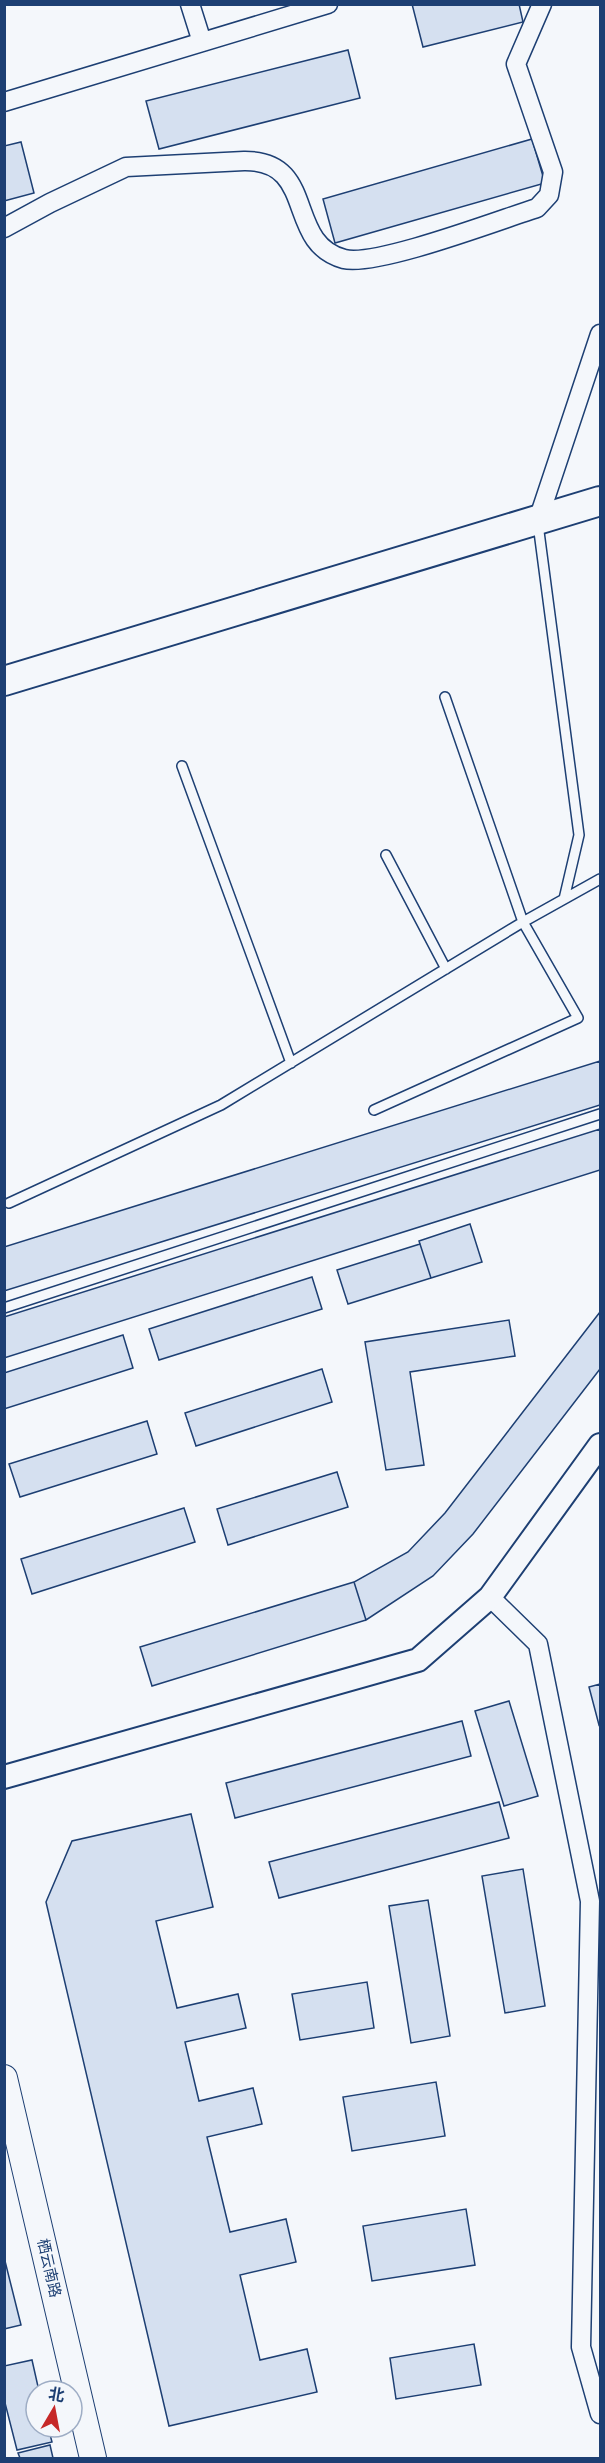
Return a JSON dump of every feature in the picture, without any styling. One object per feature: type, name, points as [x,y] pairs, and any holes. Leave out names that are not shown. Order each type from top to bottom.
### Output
[{"type":"main road","points":[[4,681],[600,501]]},
{"type":"main road","name":"栖云南路","points":[[4,2078],[10,2128],[93,2458]]},
{"type":"street","points":[[190,4],[202,42]]},
{"type":"street","points":[[4,102],[328,4]]},
{"type":"street","points":[[4,228],[126,167],[244,161],[263,162],[286,177],[295,193],[313,240],[322,249],[344,259],[378,258],[537,208],[549,195],[553,172],[516,64],[542,4]]},
{"type":"street","points":[[538,520],[600,334]]},
{"type":"street","points":[[4,1776],[418,1660],[489,1597],[600,1445]]},
{"type":"street","points":[[489,1597],[538,1644],[590,1901],[582,2347],[600,2414]]},
{"type":"lane","points":[[538,520],[579,835],[564,899]]},
{"type":"lane","points":[[374,1110],[578,1018],[523,922],[444,697]]},
{"type":"lane","points":[[182,766],[291,1063]]},
{"type":"lane","points":[[386,855],[446,969]]},
{"type":"lane","points":[[9,1203],[221,1105],[523,922],[600,879]]},
{"type":"lane","points":[[4,1308],[600,1114]]},
{"type":"building","points":[[412,4],[519,4],[523,22],[423,47]]},
{"type":"building","points":[[348,50],[360,98],[159,149],[146,101]]},
{"type":"building","points":[[532,139],[545,183],[335,243],[323,199]]},
{"type":"building","points":[[21,142],[34,193],[4,201],[4,146]]},
{"type":"building","points":[[600,1061],[600,1105],[4,1291],[4,1247]]},
{"type":"building","points":[[600,1129],[600,1170],[4,1358],[4,1317]]},
{"type":"building","points":[[470,1224],[482,1262],[431,1278],[419,1241]]},
{"type":"building","points":[[420,1244],[431,1278],[348,1304],[337,1270]]},
{"type":"building","points":[[312,1277],[322,1309],[159,1360],[149,1329]]},
{"type":"building","points":[[600,1312],[600,1369],[473,1534],[433,1576],[366,1620],[354,1582],[408,1552],[445,1513]]},
{"type":"building","points":[[509,1320],[515,1356],[410,1372],[424,1465],[386,1470],[365,1342]]},
{"type":"building","points":[[123,1335],[133,1368],[4,1409],[4,1373]]},
{"type":"building","points":[[322,1369],[332,1402],[196,1446],[185,1413]]},
{"type":"building","points":[[147,1421],[157,1454],[20,1497],[9,1464]]},
{"type":"building","points":[[337,1472],[348,1507],[228,1545],[217,1509]]},
{"type":"building","points":[[184,1508],[195,1542],[32,1594],[21,1559]]},
{"type":"building","points":[[354,1582],[366,1620],[152,1686],[140,1647]]},
{"type":"building","points":[[600,1684],[600,1724],[599,1725],[589,1687]]},
{"type":"building","points":[[509,1701],[538,1796],[504,1806],[475,1711]]},
{"type":"building","points":[[462,1721],[471,1756],[235,1818],[226,1783]]},
{"type":"building","points":[[499,1802],[509,1838],[279,1898],[269,1862]]},
{"type":"building","points":[[191,1814],[213,1907],[156,1921],[177,2008],[238,1994],[246,2028],[185,2042],[199,2101],[253,2088],[262,2124],[207,2137],[230,2232],[286,2219],[296,2262],[240,2275],[260,2360],[307,2349],[317,2392],[169,2426],[46,1902],[72,1841]]},
{"type":"building","points":[[523,1869],[545,2006],[505,2013],[482,1876]]},
{"type":"building","points":[[428,1900],[450,2036],[411,2043],[389,1906]]},
{"type":"building","points":[[367,1982],[374,2028],[300,2040],[292,1994]]},
{"type":"building","points":[[436,2082],[445,2136],[352,2151],[343,2097]]},
{"type":"building","points":[[466,2209],[475,2265],[372,2281],[363,2226]]},
{"type":"building","points":[[4,2257],[21,2325],[4,2329]]},
{"type":"building","points":[[474,2344],[481,2385],[396,2399],[390,2358]]},
{"type":"building","points":[[32,2360],[36,2379],[24,2379],[24,2439],[51,2439],[52,2442],[17,2450],[4,2399],[4,2366]]},
{"type":"building","points":[[50,2445],[53,2458],[20,2458],[18,2453]]}]
